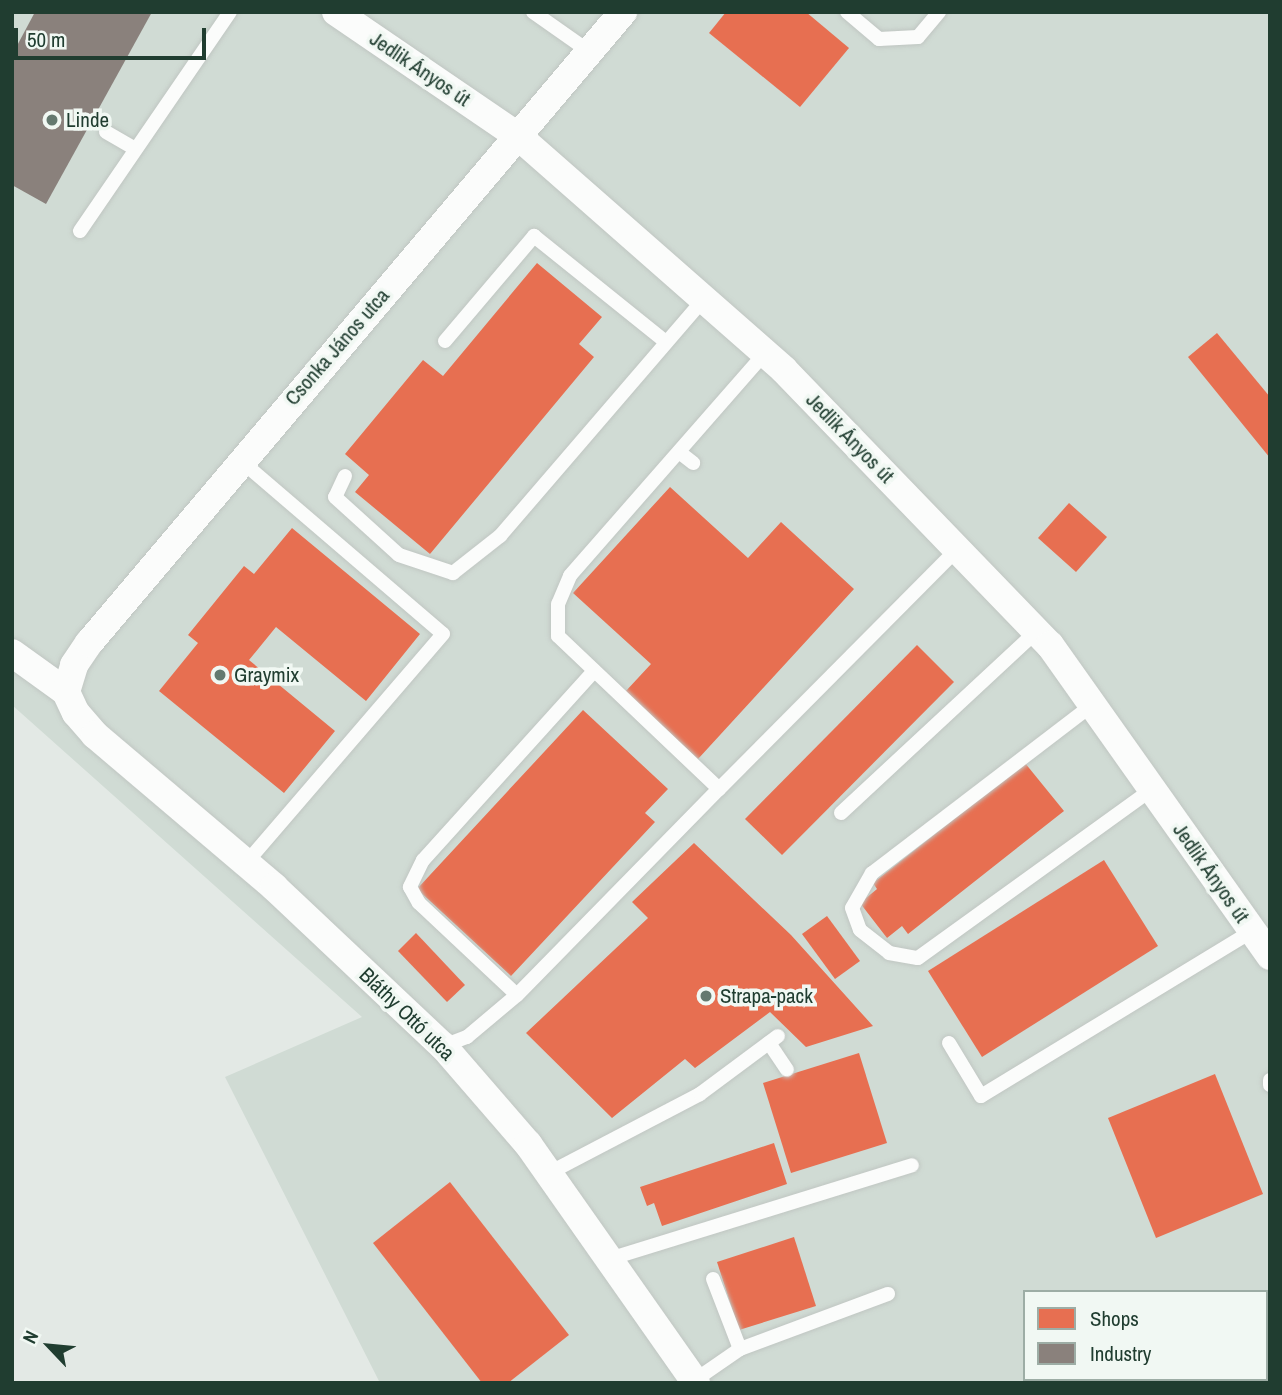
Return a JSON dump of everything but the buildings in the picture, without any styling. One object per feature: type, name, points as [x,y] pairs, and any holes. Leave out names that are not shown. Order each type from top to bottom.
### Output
[{"type":"street","name":"Jedlik Ányos út","points":[[336,12],[518,136],[765,353],[1037,631],[1270,956]]},
{"type":"street","name":"Csonka János utca","points":[[66,692],[74,664],[89,643],[240,460],[623,12]]},
{"type":"street","points":[[12,653],[66,692]]},
{"type":"street","name":"Bláthy Ottó utca","points":[[66,692],[76,713],[95,735],[246,863],[443,1046],[549,1173],[696,1381]]},
{"type":"lane","points":[[80,232],[230,12]]},
{"type":"lane","points":[[533,12],[590,52]]},
{"type":"lane","points":[[847,12],[879,39],[918,37],[939,12]]},
{"type":"lane","points":[[106,132],[136,149]]},
{"type":"lane","points":[[445,341],[534,236],[666,342]]},
{"type":"lane","points":[[345,476],[335,497],[390,547],[399,555],[453,573],[500,536],[704,299]]},
{"type":"lane","points":[[719,789],[558,636],[558,604],[570,576],[765,353]]},
{"type":"lane","points":[[678,452],[693,463]]},
{"type":"lane","points":[[240,460],[443,634],[246,863]]},
{"type":"lane","points":[[443,1046],[467,1037],[517,995],[957,549]]},
{"type":"lane","points":[[841,813],[1037,631]]},
{"type":"lane","points":[[517,995],[419,903],[410,887],[423,860],[594,671]]},
{"type":"lane","points":[[1092,705],[872,873],[852,908],[860,930],[889,953],[918,958],[1152,789]]},
{"type":"lane","points":[[949,1043],[981,1096],[1252,931]]},
{"type":"lane","points":[[549,1173],[700,1094],[774,1039],[787,1070]]},
{"type":"lane","points":[[610,1259],[912,1165]]},
{"type":"lane","points":[[713,1279],[740,1349]]},
{"type":"lane","points":[[696,1381],[740,1349],[888,1294]]},
{"type":"shaded area","points":[[12,12],[1270,12],[1270,1383],[380,1383],[225,1077],[362,1017],[12,705]]},
{"type":"place","name":"Linde","points":[[52,120]]},
{"type":"place","name":"Graymix","points":[[220,675]]},
{"type":"place","name":"Strapa-pack","points":[[706,996]]}]
